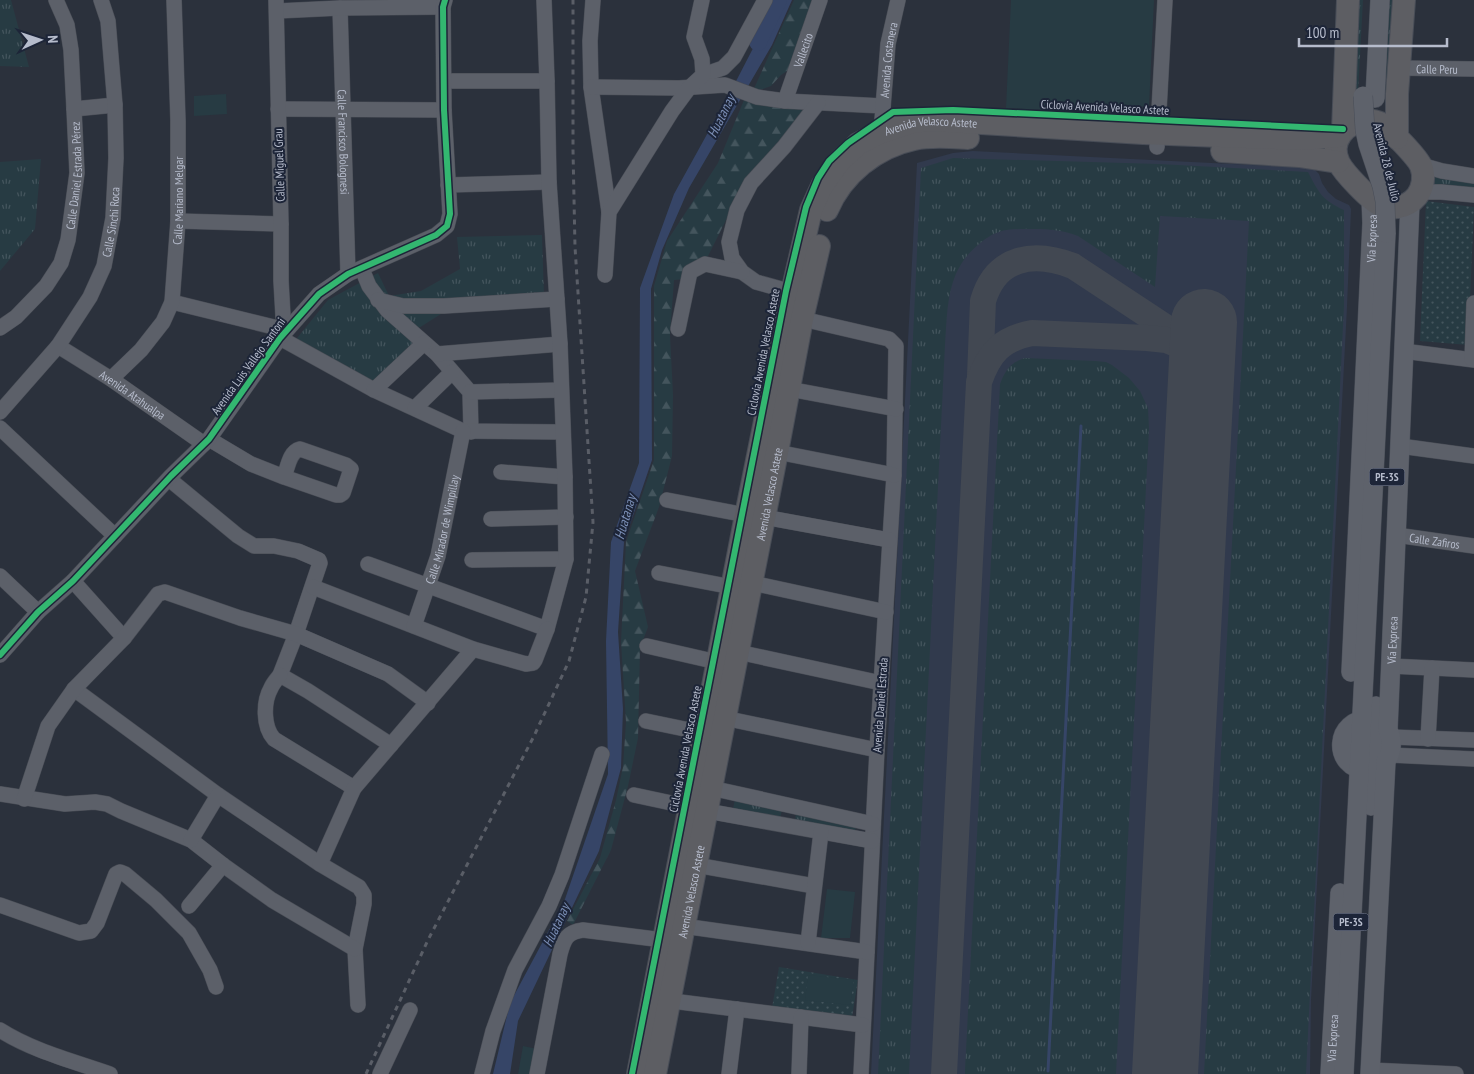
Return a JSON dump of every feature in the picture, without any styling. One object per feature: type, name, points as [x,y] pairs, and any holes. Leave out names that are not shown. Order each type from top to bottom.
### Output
[{"type":"highway","points":[[1341,134],[1348,0]]},
{"type":"highway","points":[[1396,138],[1396,94],[1404,0]]},
{"type":"highway","points":[[1367,120],[1380,124],[1396,138],[1414,156],[1423,174],[1422,184],[1414,198],[1397,208],[1378,204],[1371,199],[1343,170],[1338,162],[1336,153],[1336,145],[1341,134],[1350,125],[1359,121],[1367,120]]},
{"type":"highway","name":"Avenida Velasco Astete","points":[[755,516],[777,452],[788,389],[794,317],[792,292],[811,210],[822,186],[839,162],[858,144],[940,136],[1157,140],[1301,139],[1341,134]]},
{"type":"highway","name":"Avenida Velasco Astete","points":[[1157,140],[1338,162]]},
{"type":"highway","name":"Avenida Velasco Astete","points":[[638,1074],[683,926],[696,865],[704,733],[717,662],[755,516],[794,317],[827,208],[840,188],[880,142]]},
{"type":"highway","name":"Avenida Velasco Astete","points":[[655,1074],[663,940],[698,808],[711,788],[738,652],[739,583]]},
{"type":"main road","name":"Avenida 28 de Julio","points":[[1367,0],[1369,97]]},
{"type":"main road","name":"Avenida 28 de Julio","points":[[1380,0],[1365,130],[1382,186],[1392,233]]},
{"type":"main road","name":"Vía Expresa","points":[[1330,1074],[1332,1032],[1372,745],[1390,666],[1404,351],[1414,198]]},
{"type":"main road","name":"Vía Expresa","points":[[1366,1073],[1371,1034],[1371,199]]},
{"type":"main road","name":"Vía Expresa","points":[[1344,1074],[1354,1002],[1372,745],[1392,233]]},
{"type":"main road","name":"Vía Expresa","points":[[1354,1002],[1366,1073]]},
{"type":"main road","points":[[1332,1032],[1354,1002],[1371,1034]]},
{"type":"street","name":"Calle Daniel Estrada Pérez","points":[[0,328],[16,317],[46,286],[60,263],[68,240],[77,173],[74,108],[71,50],[67,26],[56,0]]},
{"type":"street","name":"Calle Sinchi Roca","points":[[0,412],[58,346],[90,298],[104,266],[113,218],[116,158],[115,105],[108,21],[101,0]]},
{"type":"street","name":"Calle Mariano Melgar","points":[[111,379],[141,350],[163,322],[172,302],[178,222],[178,106],[174,0]]},
{"type":"street","points":[[313,587],[474,649],[530,664],[535,660],[547,629],[566,559],[560,344],[548,182],[548,80],[544,0]]},
{"type":"street","points":[[594,0],[590,41],[591,87],[609,212],[605,276]]},
{"type":"street","points":[[702,0],[694,37],[702,59],[703,75]]},
{"type":"street","points":[[609,212],[672,110],[689,88],[703,75],[723,68],[734,57],[765,0]]},
{"type":"street","name":"Vallecito","points":[[785,101],[820,0]]},
{"type":"street","name":"Avenida Costanera","points":[[880,142],[888,44],[898,0]]},
{"type":"street","points":[[1157,140],[1165,0]]},
{"type":"street","points":[[276,6],[340,8],[443,3]]},
{"type":"street","name":"Avenida Luis Vallejo Santoni","points":[[0,655],[38,612],[73,581],[207,441],[283,334],[319,294],[355,272],[436,235],[447,226],[449,220],[444,110],[443,3]]},
{"type":"street","name":"Calle Miguel Grau","points":[[276,6],[283,334]]},
{"type":"street","name":"Calle Francisco Bolognesi","points":[[340,8],[343,109],[355,272]]},
{"type":"street","name":"Calle Peru","points":[[1398,68],[1474,70]]},
{"type":"street","points":[[444,81],[548,80]]},
{"type":"street","points":[[591,87],[689,88],[725,85],[757,97],[785,101],[883,106]]},
{"type":"street","points":[[792,292],[756,282],[742,272],[732,258],[729,242],[737,210],[751,183],[784,147],[818,104]]},
{"type":"street","points":[[74,108],[115,105]]},
{"type":"street","points":[[278,109],[444,110]]},
{"type":"street","points":[[1420,166],[1474,176]]},
{"type":"street","points":[[448,185],[548,182]]},
{"type":"street","points":[[1414,198],[1441,192],[1474,195]]},
{"type":"street","points":[[178,222],[281,224]]},
{"type":"street","points":[[678,329],[690,272],[705,264],[742,272]]},
{"type":"street","points":[[355,272],[387,310],[437,354],[470,392],[561,390]]},
{"type":"street","points":[[378,300],[403,306],[444,306],[557,299]]},
{"type":"street","points":[[172,302],[283,334],[374,390],[467,431],[562,432]]},
{"type":"street","points":[[1404,351],[1473,360],[1474,303]]},
{"type":"street","name":"Avenida Daniel Estrada","points":[[794,317],[889,339],[896,346],[894,474],[860,1074]]},
{"type":"street","points":[[374,390],[424,343]]},
{"type":"street","points":[[437,354],[560,344]]},
{"type":"street","name":"Avenida Atahualpa","points":[[58,346],[207,441],[251,464],[284,477],[340,495],[351,469],[346,465],[300,449],[295,450],[292,454],[284,477]]},
{"type":"street","points":[[415,408],[452,372]]},
{"type":"street","points":[[788,389],[896,408]]},
{"type":"street","name":"Calle Mirador de Wimpillay","points":[[414,626],[438,556],[467,431],[470,392]]},
{"type":"street","points":[[0,428],[115,536]]},
{"type":"street","points":[[1400,446],[1474,456]]},
{"type":"street","points":[[777,452],[894,474]]},
{"type":"street","points":[[501,472],[565,477]]},
{"type":"street","points":[[169,479],[238,536],[254,546],[274,546],[319,560],[320,563],[313,587],[296,634],[280,675],[267,698],[266,721],[270,734],[274,739],[354,788]]},
{"type":"street","points":[[667,500],[889,540]]},
{"type":"street","points":[[491,519],[566,517]]},
{"type":"street","name":"Calle Zafiros","points":[[1396,535],[1474,546]]},
{"type":"street","points":[[472,560],[566,559]]},
{"type":"street","points":[[368,564],[547,629]]},
{"type":"street","points":[[659,572],[739,583],[886,612]]},
{"type":"street","points":[[0,576],[38,612]]},
{"type":"street","points":[[73,581],[124,638]]},
{"type":"street","points":[[24,799],[48,726],[74,689],[124,638],[158,594],[165,592],[240,618],[296,634],[388,674],[428,703]]},
{"type":"street","points":[[647,646],[717,662]]},
{"type":"street","points":[[320,864],[354,788],[474,649]]},
{"type":"street","points":[[738,652],[881,683]]},
{"type":"street","points":[[1390,666],[1474,670]]},
{"type":"street","points":[[1428,739],[1432,668]]},
{"type":"street","points":[[280,675],[391,745]]},
{"type":"street","points":[[74,689],[218,794],[320,864],[359,887],[364,894],[364,904],[356,949],[358,1005]]},
{"type":"street","points":[[724,718],[877,750]]},
{"type":"street","points":[[646,720],[704,733]]},
{"type":"street","points":[[1372,745],[1428,739],[1474,740]]},
{"type":"street","points":[[1372,745],[1474,759]]},
{"type":"street","points":[[482,1074],[493,1031],[515,970],[549,906],[562,875],[602,754]]},
{"type":"street","points":[[711,788],[873,824]]},
{"type":"street","points":[[0,794],[65,804],[95,802],[107,804],[191,840],[278,904],[356,949]]},
{"type":"street","points":[[191,840],[218,794]]},
{"type":"street","points":[[634,795],[872,841]]},
{"type":"street","points":[[808,944],[822,832]]},
{"type":"street","points":[[189,906],[223,865]]},
{"type":"street","points":[[696,865],[814,886]]},
{"type":"street","points":[[0,905],[79,934],[91,931],[97,923],[116,874],[120,872],[156,900],[189,934],[210,970],[216,986]]},
{"type":"street","points":[[683,926],[867,952]]},
{"type":"street","points":[[537,1074],[560,954],[563,942],[568,936],[575,931],[584,930],[663,940]]},
{"type":"street","points":[[661,998],[738,1010],[863,1025]]},
{"type":"street","points":[[380,1074],[410,1010]]},
{"type":"street","points":[[729,1074],[738,1010]]},
{"type":"street","points":[[799,1074],[801,1017]]},
{"type":"street","points":[[0,1030],[16,1040],[110,1074]]},
{"type":"street","points":[[1366,1073],[1456,1074]]},
{"type":"shaded area","points":[[973,151],[1311,168],[1319,174],[1328,192],[1336,199],[1349,205],[1351,209],[1311,1000],[1310,1074],[871,1074],[917,163],[953,153]]},
{"type":"green space","points":[[0,0],[11,0],[29,67],[0,66]]},
{"type":"green space","points":[[794,0],[814,0],[790,69],[781,75],[771,86],[752,93]]},
{"type":"green space","points":[[1011,0],[1154,0],[1149,107],[1085,104],[1084,107],[1066,106],[1066,111],[1006,108]]},
{"type":"green space","points":[[1356,0],[1363,0],[1358,93],[1351,93]]},
{"type":"green space","points":[[1387,0],[1397,0],[1391,100],[1382,99]]},
{"type":"green space","points":[[226,94],[227,114],[194,116],[194,96]]},
{"type":"green space","points":[[744,100],[801,109],[808,114],[732,208],[697,278],[674,280],[670,335],[673,395],[672,456],[659,507],[635,571],[648,627],[640,648],[638,738],[628,786],[611,850],[573,925],[567,921],[600,858],[623,767],[626,722],[621,642],[626,542],[654,460],[654,286],[667,241],[718,163]]},
{"type":"green space","points":[[953,158],[1159,164],[1308,172],[1322,195],[1331,203],[1344,210],[1344,306],[1306,1074],[1204,1074],[1249,221],[1160,216],[1155,287],[1078,236],[1046,229],[1023,229],[999,232],[991,235],[979,244],[968,254],[960,266],[951,290],[948,303],[945,345],[909,1074],[878,1074],[921,168]]},
{"type":"green space","points":[[41,159],[35,229],[0,271],[0,162]]},
{"type":"green space","points":[[1432,175],[1474,179],[1474,190],[1431,186]]},
{"type":"green space","points":[[1426,201],[1474,207],[1468,345],[1420,341]]},
{"type":"green space","points":[[542,235],[544,297],[452,307],[414,331],[417,345],[371,384],[293,343],[328,300],[378,273],[389,296],[421,291],[460,269],[457,237]]},
{"type":"green space","points":[[1025,358],[1106,362],[1129,378],[1140,391],[1148,408],[1149,429],[1116,1074],[965,1074],[1000,384],[1009,367]]},
{"type":"green space","points":[[735,799],[782,810],[780,818],[733,809]]},
{"type":"green space","points":[[796,811],[857,824],[854,834],[795,823]]},
{"type":"green space","points":[[827,889],[855,892],[850,938],[821,938]]},
{"type":"green space","points":[[779,967],[858,980],[852,1017],[772,1008]]},
{"type":"green space","points":[[808,975],[854,980],[850,1005],[805,1000]]},
{"type":"green space","points":[[523,1046],[542,1050],[537,1074],[518,1074]]},
{"type":"water","points":[[778,0],[792,0],[772,45],[689,188],[662,250],[651,289],[652,460],[624,542],[618,632],[623,709],[621,768],[599,851],[518,1021],[510,1074],[493,1074],[510,1003],[564,902],[608,774],[606,641],[611,542],[639,463],[640,288],[674,194],[732,89]]},
{"type":"waterway","name":"Huatanay","points":[[758,42],[778,0]]},
{"type":"waterway","points":[[1048,1071],[1081,426]]},
{"type":"taxiway","points":[[980,376],[983,301],[989,286],[997,274],[1007,266],[1018,261],[1044,259],[1073,266],[1170,330],[1180,345]]},
{"type":"taxiway","points":[[944,1074],[979,382],[992,355],[1004,343],[1032,333],[1147,338],[1166,340],[1181,346],[1190,354],[1199,374],[1200,394]]},
{"type":"runway","points":[[1165,1074],[1204,322]]},
{"type":"railway","points":[[366,1074],[428,940],[534,736],[569,661],[586,597],[593,522],[575,247],[573,0]]},
{"type":"cycle path","points":[[0,655],[38,612],[73,581],[171,476],[209,439],[280,338],[319,294],[348,274],[436,235],[447,226],[450,214],[444,110],[443,7],[445,0]]},
{"type":"cycle path","name":"Ciclovía Avenida Velasco Astete","points":[[632,1074],[786,291],[806,207],[818,178],[829,161],[848,143],[893,112],[953,110],[1343,129]]}]
